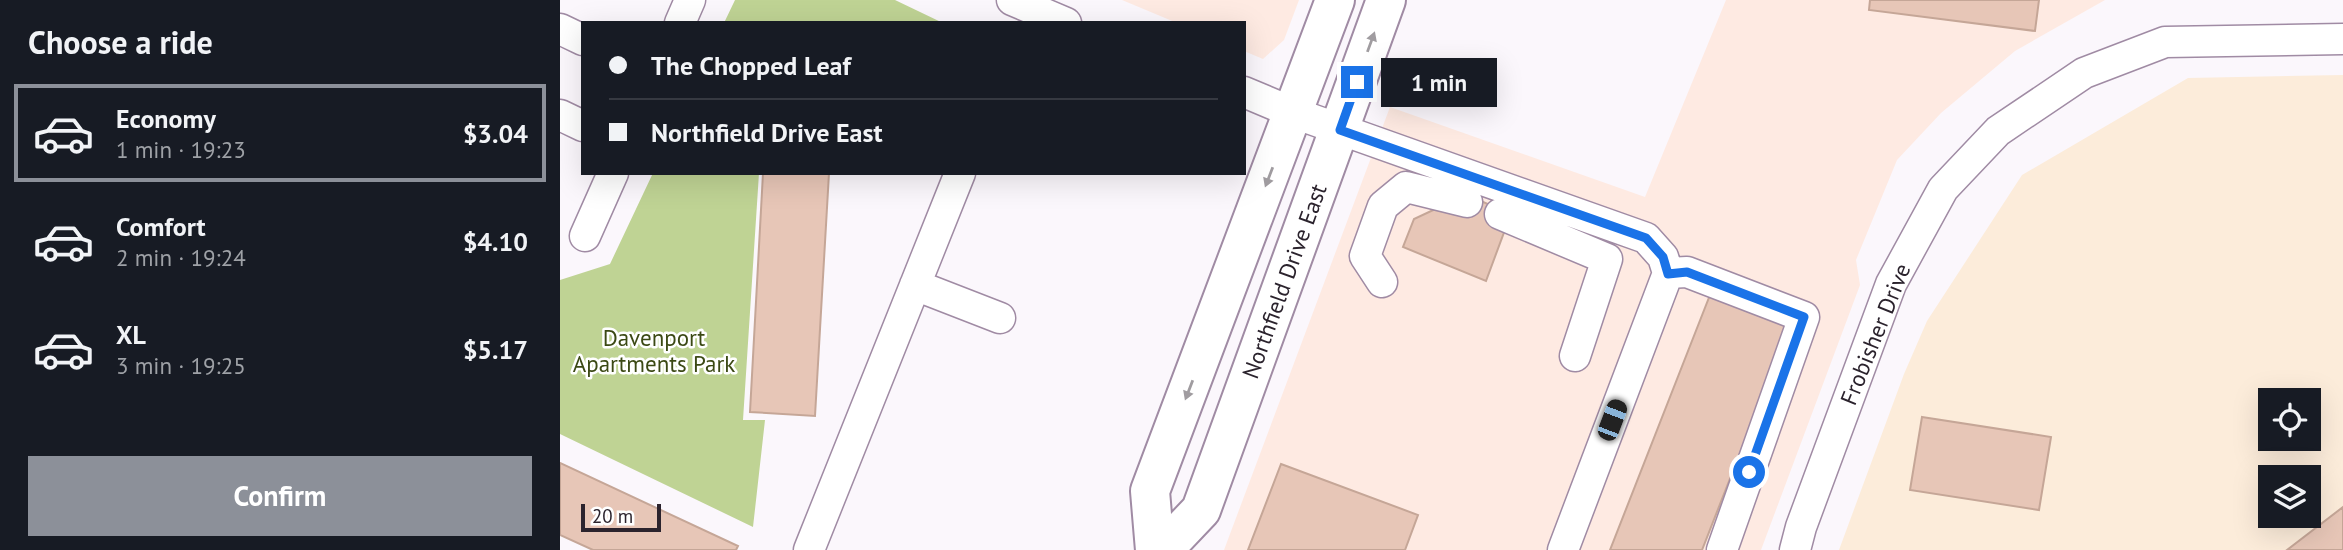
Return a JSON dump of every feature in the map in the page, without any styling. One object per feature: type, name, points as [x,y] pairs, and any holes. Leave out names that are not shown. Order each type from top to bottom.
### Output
[{"type":"main road","points":[[1155,550],[1150,491],[1335,0]]},
{"type":"main road","name":"Northfield Drive East","points":[[1163,550],[1201,510],[1386,0]]},
{"type":"street","points":[[681,21],[690,0]]},
{"type":"street","points":[[1023,10],[1059,21]]},
{"type":"street","points":[[560,29],[581,39]]},
{"type":"street","name":"Frobisher Drive","points":[[1795,550],[1891,284],[1943,189],[1998,131],[2084,73],[2165,43],[2343,39]]},
{"type":"street","points":[[1246,93],[1340,130],[1646,238],[1663,257],[1668,274],[1563,550]]},
{"type":"street","points":[[560,115],[581,125]]},
{"type":"street","points":[[585,236],[612,175]]},
{"type":"street","points":[[809,550],[959,175]]},
{"type":"street","points":[[1382,282],[1364,256],[1383,206],[1406,187],[1467,202]]},
{"type":"street","points":[[1500,214],[1607,259],[1574,356]]},
{"type":"street","points":[[1668,274],[1687,272],[1804,317],[1722,550]]},
{"type":"street","points":[[915,285],[1000,318]]},
{"type":"shaded area","points":[[1122,0],[1299,0],[1284,40],[1263,59],[1246,52],[1246,21],[1172,21]]},
{"type":"shaded area","points":[[1726,0],[2105,0],[2015,51],[1941,113],[1897,160],[1856,260],[1860,285],[1761,550],[1224,550],[1390,107],[1645,197]]},
{"type":"shaded area","points":[[2343,75],[2343,550],[1839,550],[1904,374],[1927,321],[2022,175],[2188,78]]},
{"type":"green space","points":[[735,0],[895,0],[939,21],[725,21]]},
{"type":"green space","name":"Davenport Apartments Park","points":[[652,175],[759,175],[743,420],[765,420],[753,527],[560,434],[560,280],[610,264]]},
{"type":"building","points":[[1870,0],[2039,0],[2035,31],[1869,10]]},
{"type":"building","points":[[763,175],[829,175],[815,416],[750,412]]},
{"type":"building","points":[[1476,199],[1495,207],[1506,227],[1486,281],[1403,247],[1414,219],[1446,204]]},
{"type":"building","points":[[1710,295],[1790,326],[1702,550],[1610,550]]},
{"type":"building","points":[[1922,417],[2051,437],[2039,510],[1910,490]]},
{"type":"building","points":[[560,463],[738,546],[736,550],[593,550],[560,535]]},
{"type":"building","points":[[1281,464],[1418,515],[1405,550],[1248,550]]},
{"type":"building","points":[[2343,507],[2343,550],[2287,550],[2316,528],[2321,528],[2321,524]]},
{"type":"route","points":[[1357,82],[1340,130],[1646,238],[1663,257],[1668,274],[1687,272],[1804,317],[1749,472]]}]
